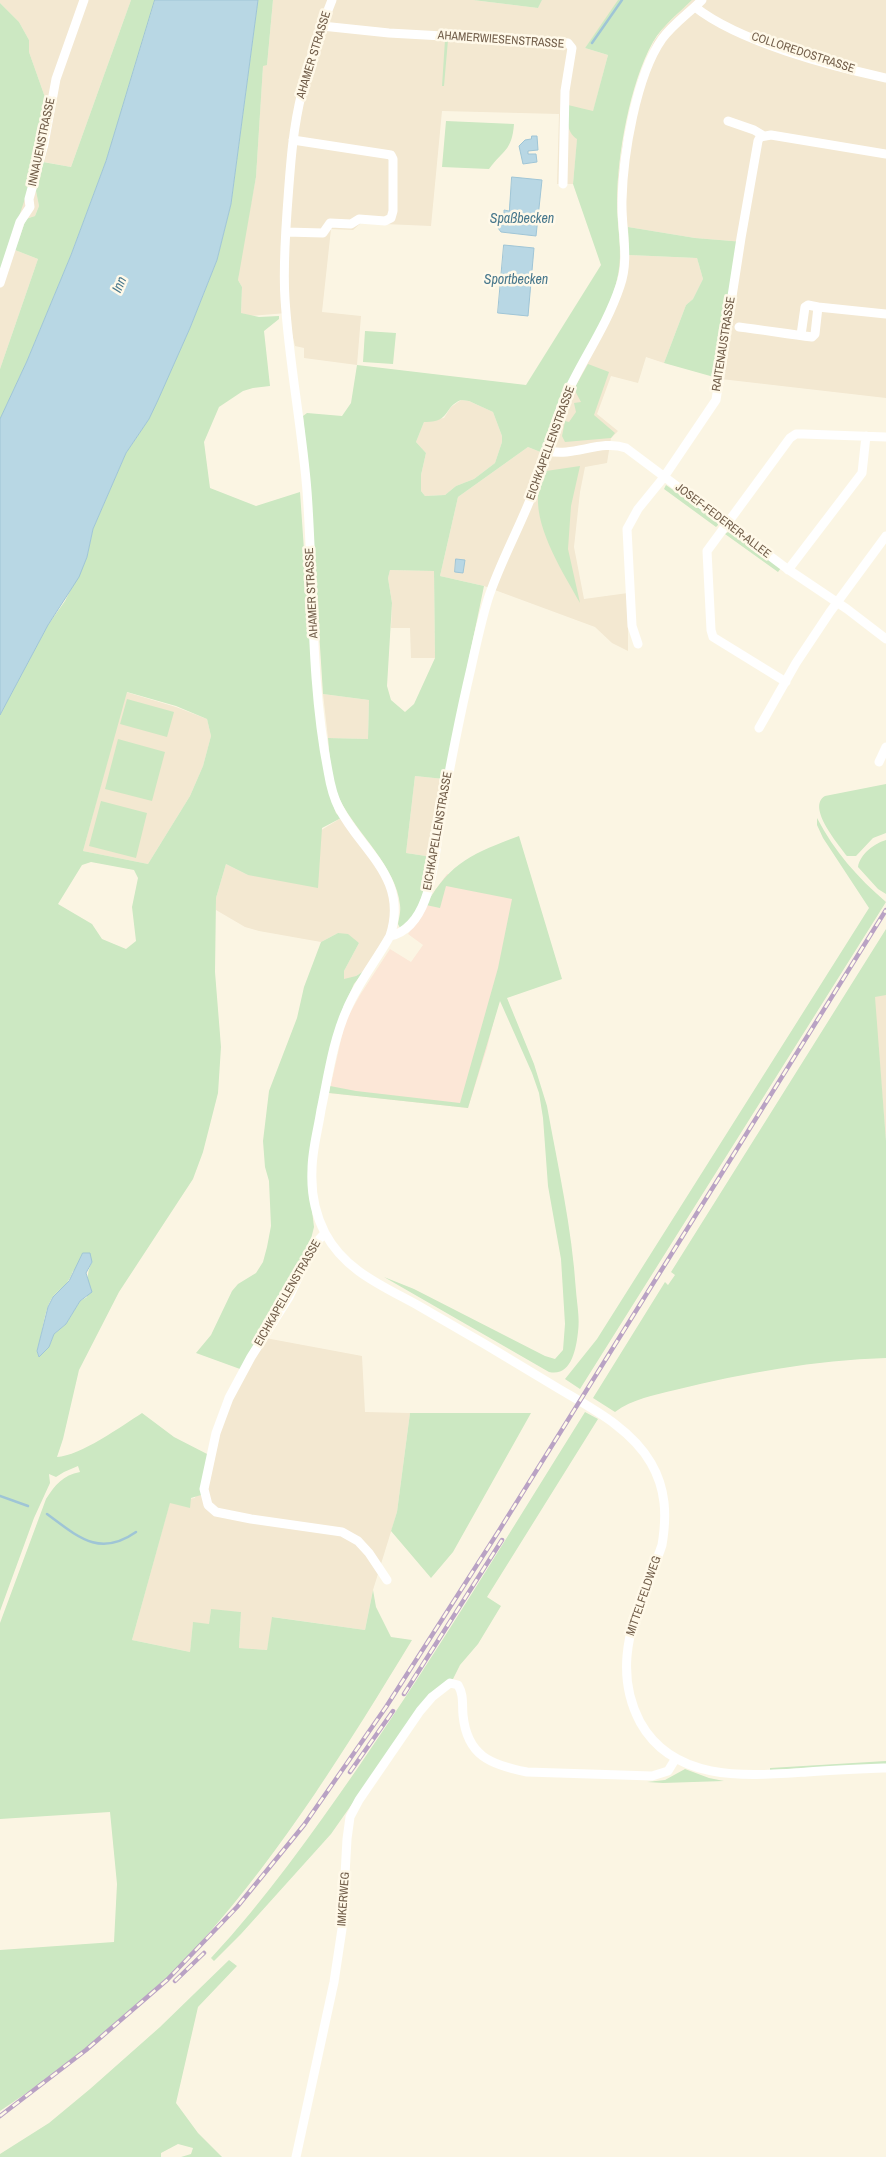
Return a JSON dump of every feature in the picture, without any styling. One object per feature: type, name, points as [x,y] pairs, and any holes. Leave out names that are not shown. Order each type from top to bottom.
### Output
[{"type":"street","name":"INNAUENSTRASSE","points":[[0,283],[20,222],[30,207],[30,199],[44,144],[56,79],[84,0]]},
{"type":"street","name":"AHAMER STRASSE","points":[[332,0],[301,94],[293,140],[284,274],[286,314],[299,411],[307,492],[317,675],[327,769],[339,808],[380,866],[394,896],[395,912],[390,936]]},
{"type":"street","name":"COLLOREDOSTRASSE","points":[[699,3],[718,21],[778,47],[886,78]]},
{"type":"street","name":"EICHKAPELLENSTRASSE","points":[[387,1580],[369,1553],[358,1541],[342,1532],[216,1512],[208,1505],[204,1490],[216,1432],[232,1392],[289,1297],[313,1246],[325,1233],[316,1209],[312,1170],[335,1044],[346,1010],[358,986],[390,936],[400,934],[408,929],[429,891],[449,773],[483,616],[493,584],[537,483],[564,402],[602,330],[623,279],[626,256],[622,202],[625,160],[640,90],[661,40],[699,3]]},
{"type":"street","name":"AHAMERWIESENSTRASSE","points":[[322,26],[389,33],[568,43],[572,48],[565,91],[563,184]]},
{"type":"street","points":[[728,121],[754,130],[762,137],[886,154]]},
{"type":"street","name":"RAITENAUSTRASSE","points":[[638,644],[632,626],[627,529],[638,509],[664,477],[716,400],[756,147],[762,137]]},
{"type":"street","points":[[286,232],[323,233],[330,223],[351,224],[359,220],[385,221],[391,218],[393,211],[393,159],[391,155],[293,140]]},
{"type":"street","points":[[801,335],[805,307],[808,305],[886,314]]},
{"type":"street","points":[[739,327],[814,336],[818,306]]},
{"type":"street","points":[[786,682],[713,636],[706,555],[726,524],[790,438],[796,434],[886,437]]},
{"type":"street","points":[[788,570],[862,473],[866,436]]},
{"type":"street","name":"JOSEF-FEDERER-ALLEE","points":[[548,451],[562,453],[620,446],[626,448],[788,570],[837,602],[886,639]]},
{"type":"street","points":[[759,728],[837,602],[886,536]]},
{"type":"street","points":[[879,762],[886,747]]},
{"type":"street","name":"MITTELFELDWEG","points":[[325,1233],[345,1260],[362,1275],[487,1345],[602,1416],[622,1430],[639,1446],[651,1462],[663,1490],[665,1505],[662,1544],[630,1638],[627,1655],[627,1687],[633,1707],[654,1741],[676,1758],[693,1767],[715,1773],[746,1775],[886,1768]]},
{"type":"street","name":"IMKERWEG","points":[[296,2157],[334,1982],[342,1929],[350,1817],[368,1786],[420,1711],[432,1698],[450,1683],[455,1683],[463,1693],[464,1725],[467,1734],[483,1758],[503,1766],[527,1772],[652,1776],[668,1771],[676,1758]]},
{"type":"shaded area","points":[[0,0],[131,0],[71,167],[44,162],[36,191],[39,206],[35,216],[26,219],[15,250],[38,259],[0,369],[0,273],[44,120],[47,103],[29,52],[29,40],[19,22],[0,3]]},
{"type":"shaded area","points":[[273,0],[473,0],[538,8],[542,0],[619,0],[585,48],[608,55],[593,112],[580,108],[573,184],[557,184],[559,114],[442,111],[431,226],[361,223],[353,230],[331,229],[322,312],[361,316],[357,365],[304,358],[304,348],[295,346],[287,313],[250,316],[241,313],[242,287],[238,280],[239,268],[256,177],[263,65],[267,65]]},
{"type":"shaded area","points":[[692,0],[886,0],[886,398],[721,379],[744,242],[695,238],[628,227],[629,255],[697,258],[703,279],[693,299],[686,305],[664,363],[646,357],[638,383],[611,376],[597,414],[618,431],[611,438],[607,463],[585,467],[580,492],[574,547],[584,599],[628,593],[628,651],[612,643],[595,627],[484,586],[440,576],[458,497],[528,447],[543,453],[614,291],[618,277],[620,242],[617,203],[618,176],[622,147],[638,80],[654,41],[664,27]]},
{"type":"shaded area","points":[[461,400],[469,401],[493,412],[502,436],[502,442],[495,463],[474,479],[456,486],[445,495],[425,496],[421,491],[421,475],[426,453],[416,442],[424,422],[444,418],[451,407]]},
{"type":"shaded area","points":[[390,570],[434,571],[435,658],[411,658],[410,628],[391,628],[392,603],[388,578]]},
{"type":"shaded area","points":[[126,692],[176,707],[207,719],[211,736],[203,766],[190,796],[148,864],[83,851]]},
{"type":"shaded area","points":[[323,694],[369,700],[368,739],[328,738]]},
{"type":"shaded area","points":[[415,776],[444,779],[432,857],[406,853]]},
{"type":"shaded area","points":[[341,818],[354,833],[391,891],[390,928],[364,971],[344,980],[344,971],[359,943],[338,933],[321,942],[259,931],[245,927],[216,910],[216,898],[226,864],[248,875]]},
{"type":"shaded area","points":[[447,874],[527,885],[487,1048],[468,1108],[329,1093],[345,1022],[390,949],[411,962],[423,945],[408,934]]},
{"type":"shaded area","points":[[886,958],[886,1141],[874,997]]},
{"type":"shaded area","points":[[260,1337],[362,1356],[365,1412],[410,1413],[397,1512],[373,1590],[365,1630],[273,1617],[267,1650],[239,1648],[241,1612],[211,1610],[209,1625],[193,1623],[190,1652],[132,1640],[170,1502],[195,1498],[222,1405],[240,1369]]},
{"type":"green space","points":[[131,0],[155,0],[106,161],[71,255],[27,361],[0,419],[0,369],[38,259],[15,250],[26,219],[35,216],[39,206],[36,191],[43,162],[71,167]]},
{"type":"green space","points":[[258,0],[273,0],[267,65],[263,66],[256,177],[238,280],[242,287],[241,313],[259,317],[279,316],[279,319],[264,331],[270,386],[243,391],[219,407],[204,442],[210,488],[256,506],[300,492],[313,681],[331,799],[336,813],[341,818],[322,828],[318,888],[248,875],[226,864],[216,898],[215,972],[221,1047],[218,1093],[203,1152],[193,1179],[119,1292],[79,1370],[57,1457],[77,1452],[89,1446],[142,1413],[174,1437],[209,1455],[201,1495],[191,1498],[190,1508],[170,1503],[132,1640],[190,1652],[193,1622],[209,1624],[211,1609],[241,1612],[239,1648],[267,1650],[272,1617],[365,1630],[373,1590],[376,1607],[391,1637],[412,1640],[339,1757],[288,1833],[232,1906],[202,1941],[158,1987],[94,2044],[0,2111],[0,1950],[114,1942],[117,1884],[110,1812],[0,1819],[0,1623],[46,1499],[60,1481],[74,1473],[80,1472],[78,1466],[56,1477],[49,1474],[50,1483],[34,1518],[0,1611],[0,715],[48,625],[65,601],[87,557],[93,529],[126,453],[149,419],[190,328],[217,260],[231,204]],"holes":[[[127,692],[176,706],[207,719],[211,736],[203,766],[190,796],[148,864],[83,851]],[[91,862],[134,870],[138,878],[132,907],[136,941],[126,949],[102,939],[92,924],[58,904],[82,865]],[[92,1262],[88,1275],[87,1297],[80,1301],[66,1324],[54,1334],[49,1347],[39,1357],[37,1351],[49,1303],[68,1281],[73,1271]]]},
{"type":"green space","points":[[473,0],[542,0],[538,8]]},
{"type":"green space","points":[[618,0],[692,0],[657,36],[638,78],[626,120],[619,164],[617,203],[620,257],[616,285],[606,313],[543,453],[528,447],[458,497],[440,576],[484,586],[444,779],[415,776],[406,853],[432,857],[429,876],[416,913],[400,928],[398,924],[400,905],[392,878],[348,814],[338,795],[333,779],[328,738],[368,739],[369,700],[323,694],[310,489],[303,416],[307,413],[342,416],[351,403],[357,365],[526,385],[601,265],[573,184],[577,139],[573,136],[568,123],[568,105],[593,111],[608,55],[585,48]],"holes":[[[461,400],[469,401],[493,412],[502,436],[502,442],[495,463],[474,479],[456,486],[445,495],[425,496],[421,491],[421,475],[426,453],[416,442],[424,422],[439,420],[455,403]],[[390,570],[434,571],[435,658],[414,704],[405,712],[391,700],[387,686],[392,603],[388,578]]]},
{"type":"green space","points":[[0,3],[19,22],[29,40],[29,52],[47,103],[35,169],[0,273]]},
{"type":"green space","points":[[445,40],[448,40],[444,86],[442,86]]},
{"type":"green space","points":[[446,121],[514,124],[513,133],[506,150],[489,169],[442,167]]},
{"type":"green space","points":[[628,227],[695,238],[744,242],[721,379],[664,363],[686,305],[693,299],[703,279],[697,258],[629,255]]},
{"type":"green space","points":[[365,331],[396,333],[393,364],[363,362]]},
{"type":"green space","points":[[588,364],[609,372],[594,415],[615,433],[611,438],[565,442],[562,436],[565,421],[569,422],[576,412],[574,403],[581,402],[574,389]]},
{"type":"green space","points":[[580,466],[571,506],[568,549],[580,603],[546,538],[541,523],[538,496],[546,471]]},
{"type":"green space","points":[[666,485],[718,521],[718,525],[716,527],[664,489]]},
{"type":"green space","points":[[732,532],[781,568],[778,572],[725,534]]},
{"type":"green space","points":[[127,699],[174,712],[167,737],[120,724]]},
{"type":"green space","points":[[118,739],[165,752],[152,801],[105,789]]},
{"type":"green space","points":[[886,784],[886,833],[873,838],[856,856],[847,856],[826,826],[819,808],[820,801],[825,796]]},
{"type":"green space","points":[[101,801],[147,813],[136,858],[89,846]]},
{"type":"green space","points":[[817,818],[831,842],[847,863],[886,902],[580,1389],[565,1379],[597,1339],[869,908],[823,838],[817,825]]},
{"type":"green space","points":[[519,836],[562,979],[507,998],[534,1064],[547,1106],[571,1244],[579,1322],[578,1332],[576,1347],[571,1361],[563,1370],[556,1372],[549,1372],[384,1277],[414,1289],[545,1356],[555,1359],[563,1350],[565,1324],[561,1259],[548,1186],[543,1118],[539,1093],[500,1001],[468,1108],[329,1093],[330,1086],[356,1091],[460,1103],[498,968],[512,899],[446,886],[440,908],[426,905],[445,878],[465,860]]},
{"type":"green space","points":[[886,840],[886,894],[878,889],[858,867],[859,862],[869,850]]},
{"type":"green space","points":[[886,929],[886,995],[875,997],[886,1141],[886,1358],[833,1361],[780,1368],[728,1378],[644,1398],[615,1412],[593,1398],[665,1282],[668,1285],[675,1275],[671,1272]]},
{"type":"green space","points":[[338,933],[348,934],[359,943],[344,971],[344,979],[356,976],[364,971],[354,984],[340,1015],[310,1194],[314,1227],[305,1263],[240,1369],[196,1353],[211,1335],[232,1291],[238,1284],[256,1273],[263,1262],[271,1226],[269,1181],[265,1167],[263,1141],[269,1091],[297,1018],[304,987],[321,942]]},
{"type":"green space","points":[[585,1412],[598,1419],[487,1597],[501,1606],[478,1644],[460,1665],[453,1679],[429,1694],[331,1834],[241,1934],[214,1961],[211,1958],[287,1866],[340,1794],[387,1725],[473,1592]]},
{"type":"green space","points":[[410,1413],[531,1413],[453,1552],[431,1578],[391,1531],[397,1512]]},
{"type":"green space","points":[[886,1761],[886,1764],[770,1770],[770,1768]]},
{"type":"green space","points":[[685,1769],[709,1778],[724,1781],[647,1782],[665,1780]]},
{"type":"green space","points":[[229,1960],[237,1966],[198,2007],[176,2103],[198,2133],[222,2157],[181,2157],[191,2154],[193,2148],[178,2144],[161,2153],[161,2157],[0,2157],[0,2154],[49,2123],[90,2089],[160,2027]]},
{"type":"water","name":"Inn","points":[[155,0],[258,0],[231,204],[217,260],[190,328],[149,419],[126,453],[93,529],[87,557],[79,577],[48,625],[0,715],[0,419],[27,361],[71,255],[106,161]]},
{"type":"water","points":[[532,136],[537,136],[538,150],[528,151],[528,154],[536,154],[537,162],[523,164],[519,146],[525,140],[531,139]]},
{"type":"water","name":"Spaßbecken","points":[[512,177],[542,180],[536,236],[501,232],[498,228],[498,222],[504,217],[504,210],[509,211]]},
{"type":"water","name":"Sportbecken","points":[[504,245],[534,248],[528,316],[498,313]]},
{"type":"water","points":[[456,559],[465,560],[463,573],[455,572]]},
{"type":"water","points":[[83,1253],[90,1253],[92,1262],[86,1273],[92,1292],[80,1301],[66,1324],[54,1334],[49,1347],[39,1357],[37,1351],[48,1307],[53,1297],[69,1281]]},
{"type":"waterway","points":[[592,43],[622,0]]},
{"type":"waterway","points":[[0,1496],[28,1506]]},
{"type":"waterway","points":[[47,1514],[68,1530],[99,1544],[123,1540],[136,1532]]},
{"type":"railway","points":[[0,2116],[86,2050],[167,1980],[237,1907],[304,1825],[386,1707],[500,1529],[886,910]]},
{"type":"railway","points":[[404,1694],[502,1540]]},
{"type":"railway","points":[[350,1772],[393,1711]]},
{"type":"railway","points":[[175,1981],[204,1953]]}]
